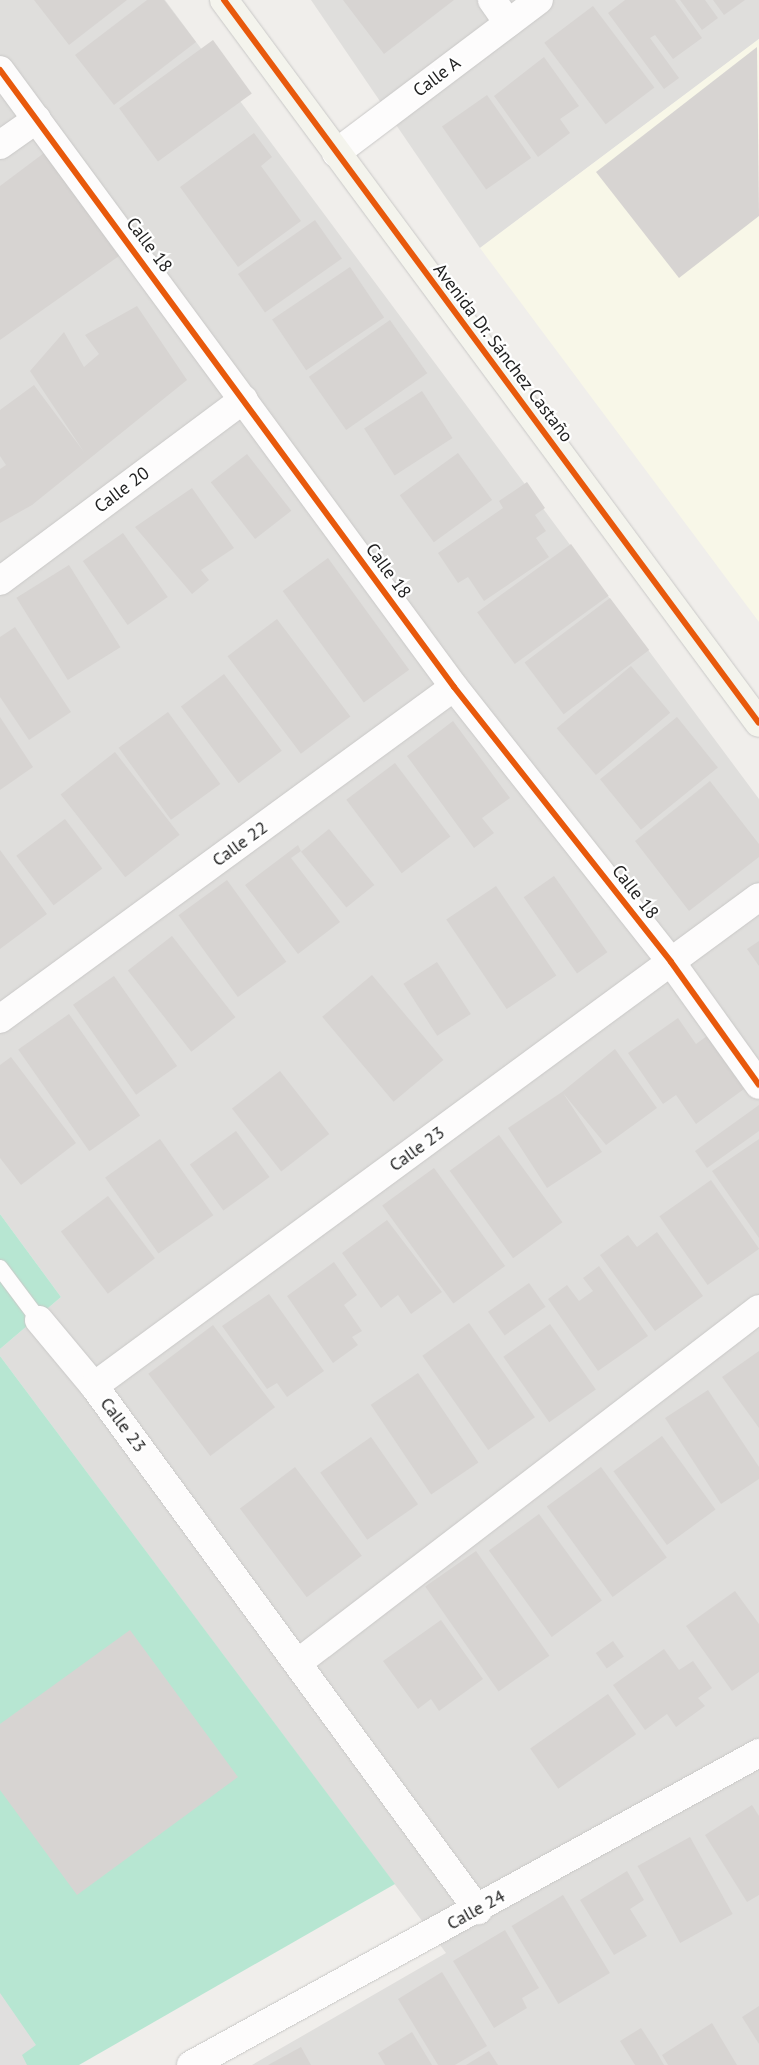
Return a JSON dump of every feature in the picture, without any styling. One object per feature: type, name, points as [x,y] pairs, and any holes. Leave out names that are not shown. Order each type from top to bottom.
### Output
[{"type":"street","name":"Avenida Dr. Sánchez Castaño","points":[[224,0],[759,723]]},
{"type":"street","points":[[492,0],[508,23]]},
{"type":"street","name":"Calle A","points":[[336,153],[539,0]]},
{"type":"street","name":"Calle 18","points":[[0,70],[244,399],[454,687],[671,962],[759,1085]]},
{"type":"street","points":[[0,145],[36,119]]},
{"type":"street","name":"Calle 20","points":[[0,581],[244,399]]},
{"type":"street","name":"Calle 22","points":[[0,1019],[26,1002],[454,687]]},
{"type":"street","name":"Calle 23","points":[[478,1910],[94,1386],[759,897]]},
{"type":"street","points":[[298,1662],[759,1309]]},
{"type":"street","points":[[39,1320],[94,1386]]},
{"type":"street","name":"Calle 24","points":[[191,2065],[478,1910],[759,1752]]},
{"type":"lane","points":[[0,1268],[39,1320]]},
{"type":"shaded area","points":[[0,0],[165,0],[759,799],[759,2065],[252,2065],[446,1953],[0,1356],[0,1349],[61,1297],[0,1214]]},
{"type":"shaded area","points":[[311,0],[759,0],[759,39],[480,248]]},
{"type":"shaded area","points":[[759,39],[759,622],[480,248]]},
{"type":"shaded area","points":[[0,1993],[36,2045],[22,2055],[27,2065],[0,2065]]},
{"type":"green space","points":[[0,1214],[61,1297],[0,1349]]},
{"type":"green space","points":[[0,1356],[395,1884],[79,2065],[0,2065]]},
{"type":"building","points":[[34,0],[127,0],[69,45]]},
{"type":"building","points":[[147,0],[164,0],[196,42],[114,105],[75,55]]},
{"type":"building","points":[[343,0],[454,0],[384,54]]},
{"type":"building","points":[[625,0],[675,0],[702,38],[673,59],[655,35],[650,38],[679,78],[664,89],[608,13]]},
{"type":"building","points":[[680,0],[705,0],[718,18],[702,30]]},
{"type":"building","points":[[713,0],[745,0],[724,15]]},
{"type":"building","points":[[593,6],[654,87],[606,124],[544,43]]},
{"type":"building","points":[[213,40],[252,93],[158,162],[119,108]]},
{"type":"building","points":[[757,47],[759,216],[679,278],[596,172]]},
{"type":"building","points":[[544,57],[579,106],[560,119],[570,133],[538,157],[494,96]]},
{"type":"building","points":[[487,95],[531,158],[486,190],[442,127]]},
{"type":"building","points":[[254,133],[272,157],[261,166],[301,221],[238,267],[180,187]]},
{"type":"building","points":[[44,153],[119,256],[0,340],[0,186]]},
{"type":"building","points":[[315,220],[342,259],[265,312],[238,274]]},
{"type":"building","points":[[350,267],[384,318],[306,370],[272,320]]},
{"type":"building","points":[[137,306],[187,380],[32,505],[0,523],[0,469],[6,465],[0,456],[0,410],[34,385],[84,452],[30,371],[64,332],[84,367],[99,354],[85,335]]},
{"type":"building","points":[[390,320],[427,373],[346,430],[309,377]]},
{"type":"building","points":[[422,391],[452,438],[395,476],[364,429]]},
{"type":"building","points":[[458,453],[492,500],[434,542],[400,495]]},
{"type":"building","points":[[247,454],[291,511],[255,539],[211,482]]},
{"type":"building","points":[[527,482],[545,508],[535,515],[546,531],[536,538],[549,557],[484,601],[468,577],[458,583],[438,553],[503,508],[499,501]]},
{"type":"building","points":[[192,488],[234,548],[201,570],[209,580],[192,594],[135,527]]},
{"type":"building","points":[[123,533],[168,597],[128,625],[83,561]]},
{"type":"building","points":[[571,544],[609,596],[515,664],[477,612]]},
{"type":"building","points":[[328,558],[409,670],[364,703],[283,591]]},
{"type":"building","points":[[69,565],[120,647],[68,680],[16,598]]},
{"type":"building","points":[[610,598],[649,650],[564,714],[525,662]]},
{"type":"building","points":[[277,619],[350,716],[301,754],[227,656]]},
{"type":"building","points":[[15,627],[71,712],[29,740],[0,697],[0,637]]},
{"type":"building","points":[[631,666],[670,713],[596,775],[557,728]]},
{"type":"building","points":[[224,674],[282,751],[239,783],[181,706]]},
{"type":"building","points":[[168,712],[220,784],[171,820],[119,748]]},
{"type":"building","points":[[0,717],[33,767],[0,790]]},
{"type":"building","points":[[677,717],[718,768],[641,830],[600,779]]},
{"type":"building","points":[[453,721],[510,798],[482,818],[494,833],[474,848],[407,756]]},
{"type":"building","points":[[115,752],[180,835],[125,877],[61,794]]},
{"type":"building","points":[[395,763],[450,836],[402,873],[346,800]]},
{"type":"building","points":[[710,781],[759,844],[759,857],[689,911],[635,841]]},
{"type":"building","points":[[65,819],[102,869],[54,905],[16,856]]},
{"type":"building","points":[[329,829],[374,885],[346,908],[301,852]]},
{"type":"building","points":[[298,845],[301,851],[291,858],[340,922],[298,954],[245,885]]},
{"type":"building","points":[[0,850],[47,914],[0,949]]},
{"type":"building","points":[[554,876],[607,952],[577,973],[524,897]]},
{"type":"building","points":[[227,880],[286,962],[238,997],[178,915]]},
{"type":"building","points":[[496,886],[556,976],[507,1009],[446,920]]},
{"type":"building","points":[[172,936],[235,1017],[191,1052],[128,970]]},
{"type":"building","points":[[759,941],[759,966],[747,949]]},
{"type":"building","points":[[437,962],[471,1014],[437,1036],[403,984]]},
{"type":"building","points":[[372,975],[443,1060],[394,1102],[322,1017]]},
{"type":"building","points":[[114,976],[177,1066],[136,1095],[73,1005]]},
{"type":"building","points":[[69,1014],[140,1116],[89,1151],[18,1050]]},
{"type":"building","points":[[678,1018],[696,1044],[707,1036],[744,1089],[696,1124],[676,1095],[663,1104],[628,1053]]},
{"type":"building","points":[[615,1049],[657,1108],[606,1145],[563,1093],[602,1152],[547,1188],[508,1128],[562,1092]]},
{"type":"building","points":[[11,1057],[76,1143],[21,1185],[0,1158],[0,1065]]},
{"type":"building","points":[[280,1071],[329,1134],[281,1172],[232,1109]]},
{"type":"building","points":[[759,1105],[759,1131],[707,1168],[695,1151]]},
{"type":"building","points":[[236,1131],[270,1177],[223,1211],[190,1165]]},
{"type":"building","points":[[499,1135],[562,1222],[513,1258],[450,1171]]},
{"type":"building","points":[[160,1139],[213,1215],[158,1254],[105,1177]]},
{"type":"building","points":[[759,1139],[759,1238],[712,1171]]},
{"type":"building","points":[[434,1168],[505,1266],[453,1304],[382,1206]]},
{"type":"building","points":[[711,1180],[759,1249],[708,1285],[659,1216]]},
{"type":"building","points":[[108,1196],[155,1258],[108,1294],[61,1232]]},
{"type":"building","points":[[387,1220],[442,1292],[411,1314],[398,1295],[381,1308],[342,1253]]},
{"type":"building","points":[[657,1232],[703,1296],[655,1331],[600,1255],[628,1235],[637,1247]]},
{"type":"building","points":[[334,1262],[357,1295],[344,1305],[362,1331],[352,1337],[358,1345],[333,1363],[287,1296]]},
{"type":"building","points":[[599,1266],[648,1336],[598,1371],[548,1299],[567,1285],[579,1301],[593,1291],[583,1278]]},
{"type":"building","points":[[529,1283],[546,1307],[505,1335],[488,1312]]},
{"type":"building","points":[[269,1294],[324,1371],[287,1397],[277,1383],[267,1389],[222,1326]]},
{"type":"building","points":[[469,1323],[535,1417],[488,1450],[422,1356]]},
{"type":"building","points":[[550,1324],[596,1390],[549,1422],[503,1357]]},
{"type":"building","points":[[213,1325],[275,1407],[210,1456],[148,1374]]},
{"type":"building","points":[[759,1351],[759,1428],[722,1377]]},
{"type":"building","points":[[418,1373],[478,1463],[431,1494],[371,1405]]},
{"type":"building","points":[[708,1390],[759,1467],[759,1479],[721,1504],[665,1418]]},
{"type":"building","points":[[662,1436],[715,1510],[667,1545],[613,1471]]},
{"type":"building","points":[[371,1437],[418,1504],[367,1540],[320,1473]]},
{"type":"building","points":[[295,1467],[362,1556],[307,1597],[240,1509]]},
{"type":"building","points":[[601,1467],[667,1558],[613,1597],[547,1506]]},
{"type":"building","points":[[539,1514],[602,1601],[552,1637],[489,1550]]},
{"type":"building","points":[[476,1551],[549,1656],[499,1691],[425,1587]]},
{"type":"building","points":[[735,1591],[759,1624],[759,1672],[732,1691],[686,1626]]},
{"type":"building","points":[[441,1620],[483,1679],[439,1711],[431,1699],[418,1709],[383,1661]]},
{"type":"building","points":[[130,1630],[238,1777],[77,1895],[0,1790],[0,1724]]},
{"type":"building","points":[[613,1641],[624,1657],[607,1669],[596,1653]]},
{"type":"building","points":[[664,1649],[679,1670],[693,1661],[712,1688],[698,1698],[705,1706],[676,1727],[667,1714],[645,1730],[613,1685]]},
{"type":"building","points":[[608,1694],[636,1734],[558,1789],[530,1748]]},
{"type":"building","points":[[752,1805],[759,1816],[759,1895],[747,1902],[705,1835]]},
{"type":"building","points":[[690,1837],[733,1914],[680,1943],[638,1866]]},
{"type":"building","points":[[627,1871],[644,1900],[630,1909],[647,1936],[614,1955],[580,1900]]},
{"type":"building","points":[[563,1895],[610,1973],[558,2004],[512,1926]]},
{"type":"building","points":[[505,1930],[539,1988],[522,1998],[527,2008],[494,2028],[453,1961]]},
{"type":"building","points":[[442,1972],[487,2046],[455,2065],[438,2065],[398,1999]]},
{"type":"building","points":[[759,2006],[759,2044],[742,2017]]},
{"type":"building","points":[[712,2023],[737,2065],[668,2065],[662,2055]]},
{"type":"building","points":[[641,2028],[664,2065],[635,2065],[620,2041]]},
{"type":"building","points":[[412,2032],[432,2065],[385,2065],[378,2053]]},
{"type":"building","points":[[301,2047],[311,2065],[268,2065]]},
{"type":"building","points":[[489,2051],[498,2065],[466,2065]]},
{"type":"cycle path","points":[[224,0],[759,723]]},
{"type":"cycle path","points":[[0,70],[454,687],[671,962],[759,1085]]}]
